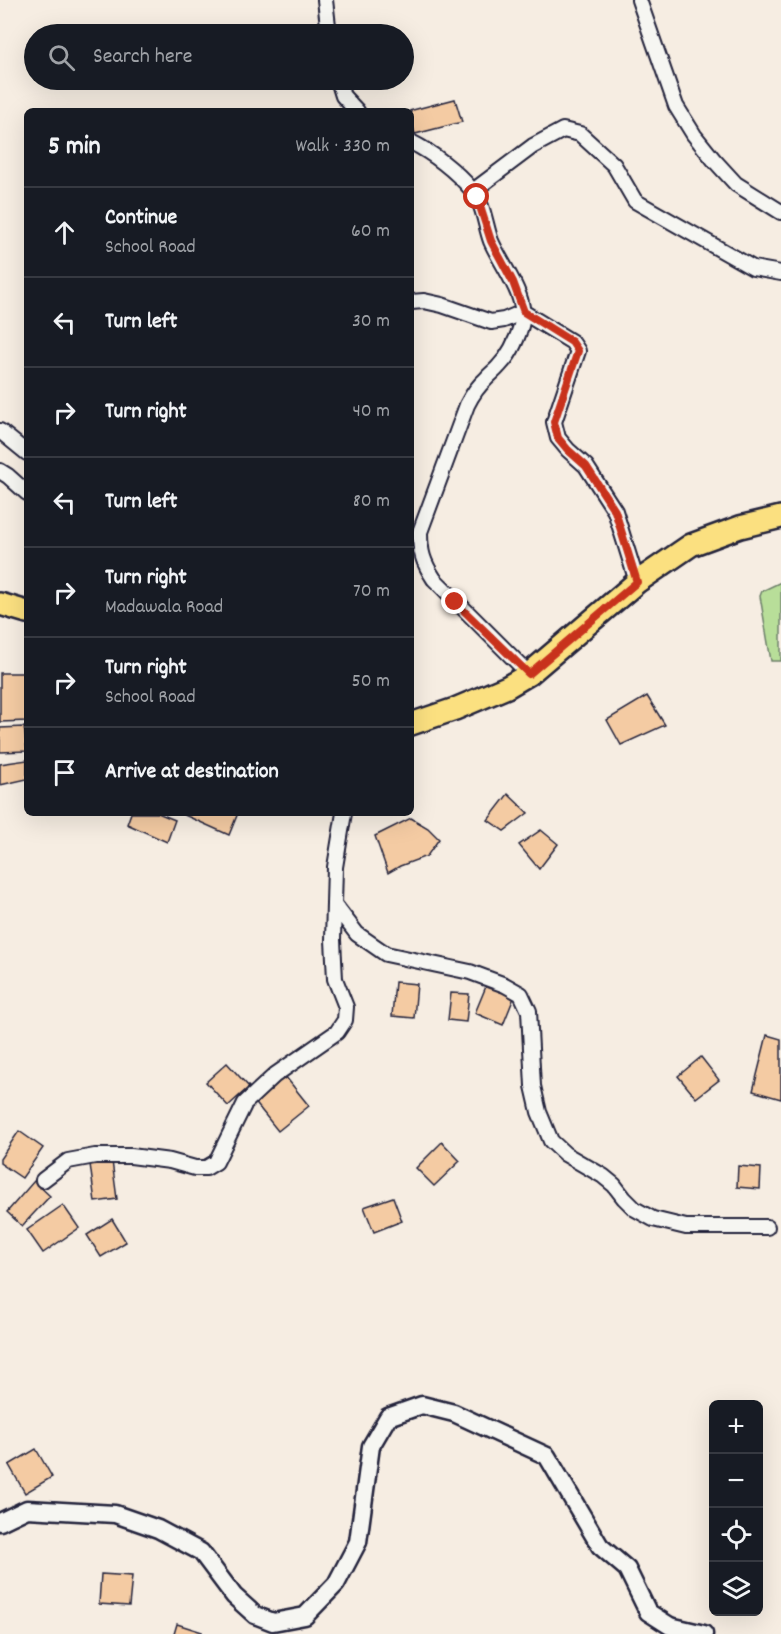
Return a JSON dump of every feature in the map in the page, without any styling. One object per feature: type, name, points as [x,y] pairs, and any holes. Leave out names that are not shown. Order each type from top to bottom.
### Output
[{"type":"main road","points":[[414,722],[455,710],[507,687],[529,674],[637,582],[691,545],[740,527],[781,517]]},
{"type":"main road","points":[[0,604],[24,611]]},
{"type":"street","points":[[325,0],[328,24]]},
{"type":"street","points":[[639,0],[676,106],[694,135],[736,184],[781,212]]},
{"type":"street","points":[[341,90],[343,96],[354,108]]},
{"type":"street","points":[[473,191],[533,146],[563,130],[580,134],[614,165],[635,201],[753,268],[781,273]]},
{"type":"street","points":[[414,143],[449,168],[473,191],[491,241],[513,282],[524,312],[522,325],[510,350],[500,366],[475,390],[467,405],[420,532],[420,550],[424,563],[434,579],[529,674]]},
{"type":"street","points":[[414,302],[424,301],[442,305],[491,322],[504,320],[524,312]]},
{"type":"street","points":[[524,312],[572,342],[578,351],[554,422],[558,438],[586,466],[615,511],[637,582]]},
{"type":"street","points":[[0,431],[24,451]]},
{"type":"street","points":[[0,471],[24,490]]},
{"type":"street","points":[[43,1180],[68,1161],[95,1156],[131,1156],[206,1168],[216,1162],[244,1103],[275,1075],[337,1032],[345,1020],[346,1007],[335,979],[333,940],[335,867],[344,816]]},
{"type":"street","points":[[334,904],[357,934],[386,954],[470,972],[505,985],[521,994],[529,1011],[533,1086],[539,1112],[551,1141],[566,1154],[614,1185],[634,1209],[652,1219],[686,1227],[767,1227]]},
{"type":"street","points":[[0,1522],[27,1509],[115,1514],[158,1529],[201,1552],[234,1596],[255,1615],[273,1622],[305,1616],[336,1584],[358,1542],[371,1446],[388,1417],[422,1405],[454,1413],[548,1456],[600,1546],[627,1569],[648,1612],[670,1626],[704,1634]]},
{"type":"green space","points":[[781,582],[781,661],[771,661],[760,596],[762,591]]},
{"type":"building","points":[[455,99],[462,122],[415,134],[414,110]]},
{"type":"building","points":[[0,673],[24,673],[24,721],[0,722]]},
{"type":"building","points":[[647,696],[665,725],[621,745],[607,720]]},
{"type":"building","points":[[24,727],[24,751],[0,752],[0,728]]},
{"type":"building","points":[[24,760],[24,780],[0,785],[0,764]]},
{"type":"building","points":[[508,794],[528,813],[504,831],[488,820]]},
{"type":"building","points":[[130,816],[165,816],[175,820],[167,842],[127,824]]},
{"type":"building","points":[[187,816],[237,816],[229,835]]},
{"type":"building","points":[[411,818],[428,828],[439,839],[427,856],[388,873],[375,836]]},
{"type":"building","points":[[541,830],[558,844],[539,869],[519,845]]},
{"type":"building","points":[[395,982],[417,984],[414,1018],[392,1016]]},
{"type":"building","points":[[487,984],[515,995],[503,1025],[475,1013]]},
{"type":"building","points":[[451,993],[469,994],[466,1022],[448,1020]]},
{"type":"building","points":[[767,1035],[781,1039],[781,1099],[753,1091]]},
{"type":"building","points":[[701,1057],[719,1080],[696,1098],[678,1076]]},
{"type":"building","points":[[227,1063],[249,1087],[228,1106],[206,1082]]},
{"type":"building","points":[[285,1076],[309,1106],[278,1131],[254,1101]]},
{"type":"building","points":[[19,1131],[43,1148],[22,1178],[0,1163],[0,1159]]},
{"type":"building","points":[[442,1142],[460,1161],[434,1186],[416,1168]]},
{"type":"building","points":[[112,1161],[117,1199],[95,1202],[90,1164]]},
{"type":"building","points":[[738,1166],[761,1168],[760,1189],[737,1187]]},
{"type":"building","points":[[34,1181],[50,1196],[22,1226],[7,1212]]},
{"type":"building","points":[[393,1197],[402,1221],[374,1232],[364,1207]]},
{"type":"building","points":[[63,1205],[79,1228],[43,1253],[27,1230]]},
{"type":"building","points":[[112,1219],[126,1242],[101,1257],[87,1235]]},
{"type":"building","points":[[36,1449],[52,1477],[25,1493],[9,1465]]},
{"type":"building","points":[[101,1574],[132,1576],[129,1606],[99,1604]]},
{"type":"building","points":[[177,1624],[202,1632],[201,1634],[174,1634]]},
{"type":"route","points":[[455,602],[529,674],[637,582],[615,511],[586,466],[558,438],[554,422],[578,351],[572,342],[524,312],[513,282],[491,241],[477,197]]}]
